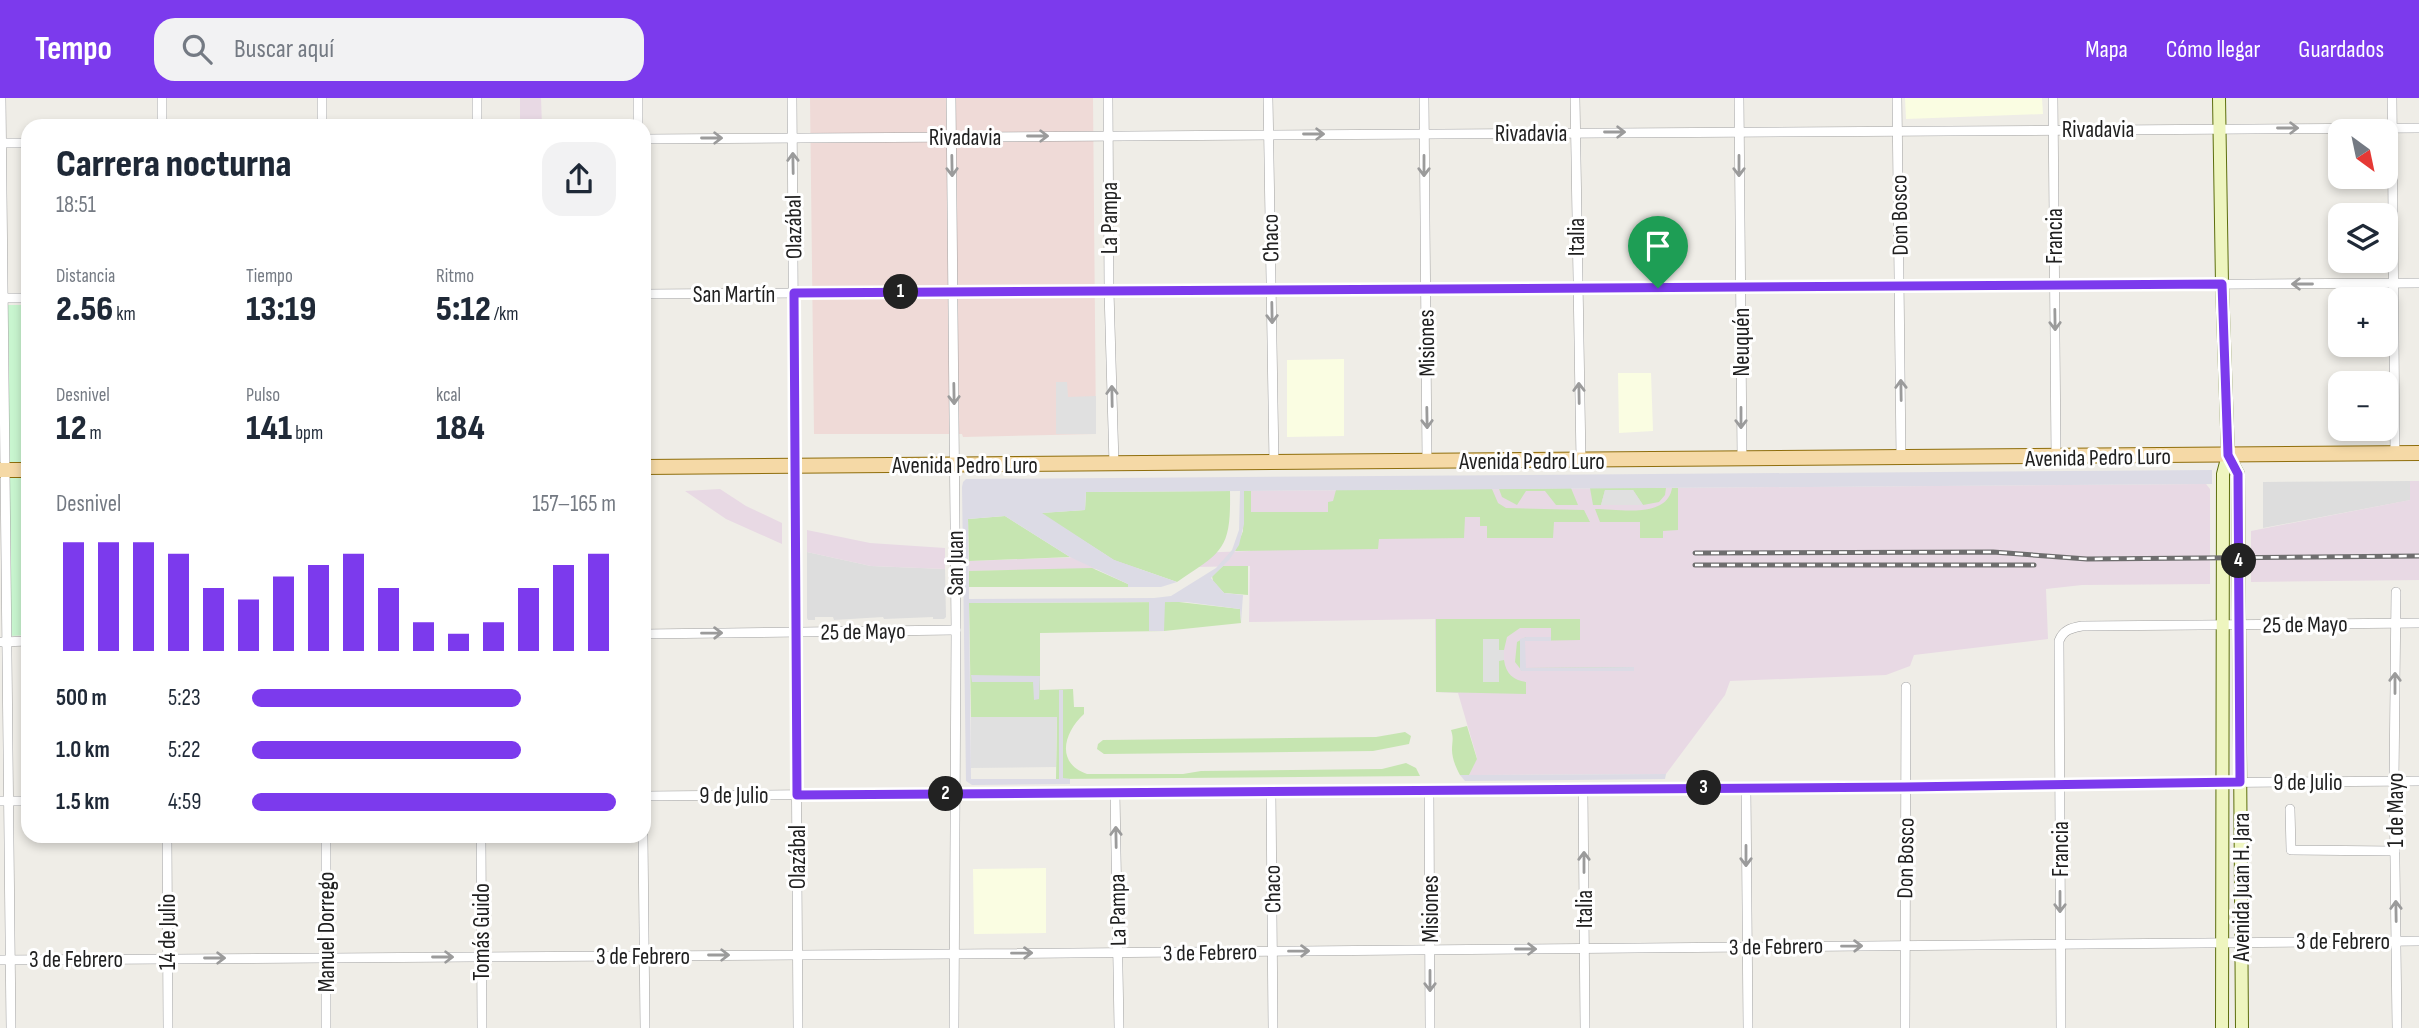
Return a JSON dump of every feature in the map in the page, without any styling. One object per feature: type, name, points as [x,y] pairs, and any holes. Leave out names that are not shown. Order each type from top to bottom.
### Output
[{"type":"main road","name":"Avenida Juan H. Jara","points":[[2220,98],[2222,284],[2228,455],[2223,474],[2222,1028]]},
{"type":"main road","name":"Avenida Pedro Luro","points":[[651,467],[2419,453]]},
{"type":"main road","name":"Avenida Juan H. Jara","points":[[2228,455],[2238,474],[2242,1028]]},
{"type":"main road","points":[[2,470],[21,470]]},
{"type":"street","points":[[1,98],[5,960],[10,1028]]},
{"type":"street","points":[[162,98],[162,119]]},
{"type":"street","points":[[322,98],[322,119]]},
{"type":"street","points":[[477,98],[477,119]]},
{"type":"street","points":[[638,98],[638,119]]},
{"type":"street","name":"Olazábal","points":[[792,98],[799,1028]]},
{"type":"street","name":"San Juan","points":[[951,98],[956,630],[954,1028]]},
{"type":"street","name":"La Pampa","points":[[1108,98],[1109,291],[1114,464]]},
{"type":"street","name":"Chaco","points":[[1268,98],[1274,463]]},
{"type":"street","name":"Misiones","points":[[1424,98],[1427,462]]},
{"type":"street","name":"Italia","points":[[1575,98],[1581,461]]},
{"type":"street","name":"Neuquén","points":[[1739,98],[1742,460]]},
{"type":"street","name":"Don Bosco","points":[[1897,98],[1901,458]]},
{"type":"street","name":"Francia","points":[[2053,98],[2056,457]]},
{"type":"street","points":[[2392,98],[2392,119]]},
{"type":"street","name":"Rivadavia","points":[[651,139],[2328,128]]},
{"type":"street","name":"Rivadavia","points":[[2398,128],[2419,128]]},
{"type":"street","points":[[1,143],[21,143]]},
{"type":"street","points":[[2392,189],[2395,454]]},
{"type":"street","name":"San Martín","points":[[651,294],[2419,283]]},
{"type":"street","points":[[1,298],[21,298]]},
{"type":"street","name":"1 de Mayo","points":[[2396,592],[2394,781],[2397,1028]]},
{"type":"street","name":"25 de Mayo","points":[[2066,631],[2082,626],[2419,623]]},
{"type":"street","name":"25 de Mayo","points":[[651,634],[956,630]]},
{"type":"street","name":"Francia","points":[[2061,1028],[2059,641],[2066,631]]},
{"type":"street","points":[[3,642],[21,641]]},
{"type":"street","name":"Don Bosco","points":[[1905,1028],[1906,687]]},
{"type":"street","name":"9 de Julio","points":[[651,796],[2419,781]]},
{"type":"street","points":[[1746,788],[1748,1028]]},
{"type":"street","name":"Italia","points":[[1583,789],[1585,1028]]},
{"type":"street","name":"Misiones","points":[[1429,790],[1430,1028]]},
{"type":"street","name":"Chaco","points":[[1271,792],[1273,1028]]},
{"type":"street","name":"La Pampa","points":[[1115,793],[1119,1028]]},
{"type":"street","points":[[2290,809],[2291,849],[2395,851]]},
{"type":"street","name":"14 de Julio","points":[[167,843],[168,1028]]},
{"type":"street","name":"Manuel Dorrego","points":[[326,843],[326,1028]]},
{"type":"street","name":"Tomás Guido","points":[[481,843],[482,1028]]},
{"type":"street","points":[[643,843],[645,1028]]},
{"type":"street","name":"3 de Febrero","points":[[5,960],[2419,941]]},
{"type":"shaded area","points":[[520,98],[541,98],[542,119],[520,119]]},
{"type":"shaded area","points":[[810,98],[1093,98],[1096,434],[963,437],[962,434],[814,434]]},
{"type":"shaded area","points":[[1905,98],[2042,98],[2043,114],[1906,119]]},
{"type":"shaded area","points":[[1344,359],[1344,436],[1287,437],[1287,360]]},
{"type":"shaded area","points":[[1618,373],[1651,373],[1653,431],[1619,433]]},
{"type":"shaded area","points":[[1056,382],[1067,382],[1068,397],[1096,396],[1096,434],[1056,434]]},
{"type":"shaded area","points":[[2212,470],[2212,484],[1244,491],[1244,524],[1239,545],[1211,578],[1224,593],[1243,595],[1241,623],[1240,609],[1186,602],[1165,602],[1164,631],[1149,631],[1149,602],[969,603],[971,779],[1059,779],[1059,690],[1063,690],[1063,778],[1070,779],[1070,784],[972,785],[966,781],[962,487],[966,479]],"holes":[[[1240,491],[1239,530],[1232,550],[1216,568],[1171,596],[969,599],[968,519],[1005,516],[1070,557],[1128,584],[1128,587],[1161,587],[1177,582],[1114,560],[1042,513],[1085,510],[1086,492]]]},
{"type":"shaded area","points":[[2410,481],[2411,500],[2263,528],[2263,482]]},
{"type":"shaded area","points":[[2410,481],[2419,481],[2419,580],[2251,582],[2251,531],[2410,500]]},
{"type":"shaded area","points":[[2206,484],[2210,489],[2210,584],[2082,585],[2046,589],[2048,639],[1914,655],[1910,666],[1886,675],[1730,681],[1725,695],[1666,774],[1469,775],[1477,758],[1458,693],[1436,692],[1435,619],[1249,622],[1250,566],[969,571],[969,561],[1250,551],[1251,491]]},
{"type":"shaded area","points":[[720,489],[746,506],[782,523],[782,544],[726,519],[685,491]]},
{"type":"shaded area","points":[[1605,490],[1633,490],[1643,505],[1601,505]]},
{"type":"shaded area","points":[[807,530],[870,543],[945,548],[945,569],[871,566],[807,552]]},
{"type":"shaded area","points":[[807,552],[871,566],[945,569],[946,617],[834,620],[833,617],[815,617],[815,620],[808,620]]},
{"type":"shaded area","points":[[1551,637],[1551,641],[1525,641],[1526,668],[1634,667],[1634,671],[1522,671],[1520,639]]},
{"type":"shaded area","points":[[1483,639],[1499,639],[1499,650],[1504,650],[1504,660],[1499,661],[1499,682],[1483,682]]},
{"type":"shaded area","points":[[971,675],[1040,676],[1039,699],[1034,700],[1033,682],[972,682]]},
{"type":"shaded area","points":[[971,717],[1057,717],[1056,767],[971,768]]},
{"type":"shaded area","points":[[1666,774],[1665,779],[1465,781],[1460,775]]},
{"type":"shaded area","points":[[1046,868],[1046,933],[974,934],[973,869]]},
{"type":"green space","points":[[8,305],[21,305],[21,635],[11,636]]},
{"type":"green space","points":[[1571,488],[1578,505],[1556,505],[1545,491],[1526,491],[1517,505],[1502,497],[1499,489]]},
{"type":"green space","points":[[1590,488],[1666,488],[1665,495],[1659,502],[1643,505],[1633,490],[1605,490],[1601,505],[1593,505]]},
{"type":"green space","points":[[1672,488],[1678,488],[1678,530],[1663,531],[1663,538],[1640,538],[1640,522],[1600,522],[1595,509],[1629,511],[1652,508],[1668,498]]},
{"type":"green space","points":[[1492,489],[1498,503],[1506,508],[1584,510],[1590,522],[1554,522],[1553,538],[1487,538],[1487,526],[1480,526],[1480,517],[1465,517],[1464,538],[1379,539],[1378,549],[1235,551],[1243,531],[1244,491],[1251,491],[1251,512],[1328,512],[1328,502],[1333,501],[1336,490]]},
{"type":"green space","points":[[1230,491],[1229,526],[1221,547],[1205,563],[1177,582],[1114,560],[1040,513],[1085,510],[1086,492]]},
{"type":"green space","points":[[1005,516],[1070,557],[969,561],[968,519]]},
{"type":"green space","points":[[1223,566],[1248,566],[1248,595],[1224,593],[1213,581],[1212,576]]},
{"type":"green space","points":[[1092,568],[1128,584],[1129,587],[969,587],[969,571]]},
{"type":"green space","points":[[1179,602],[1240,609],[1241,623],[1164,631],[1040,633],[1040,690],[1073,689],[1074,707],[1084,707],[1084,714],[1072,729],[1066,747],[1070,763],[1077,769],[1087,774],[1183,774],[1201,771],[1382,769],[1406,763],[1416,768],[1420,776],[1056,779],[1057,717],[971,717],[969,603]]},
{"type":"green space","points":[[1436,619],[1580,619],[1580,640],[1525,641],[1525,668],[1634,667],[1634,671],[1522,671],[1515,662],[1517,642],[1526,637],[1551,637],[1551,628],[1520,628],[1507,637],[1504,650],[1499,650],[1483,682],[1498,682],[1499,660],[1504,660],[1511,676],[1526,682],[1526,694],[1436,692]]},
{"type":"green space","points":[[1467,726],[1477,759],[1469,775],[1460,775],[1453,756],[1451,730]]},
{"type":"green space","points":[[1405,732],[1411,736],[1409,744],[1373,751],[1104,754],[1097,749],[1103,740],[1376,737]]},
{"type":"railway","points":[[1695,553],[1993,552],[2087,559],[2419,556]]},
{"type":"railway","points":[[1695,565],[2034,565]]},
{"type":"route","points":[[2222,284],[2228,455],[2238,474],[2240,782],[797,795],[794,293],[1658,288],[2222,284]]}]
